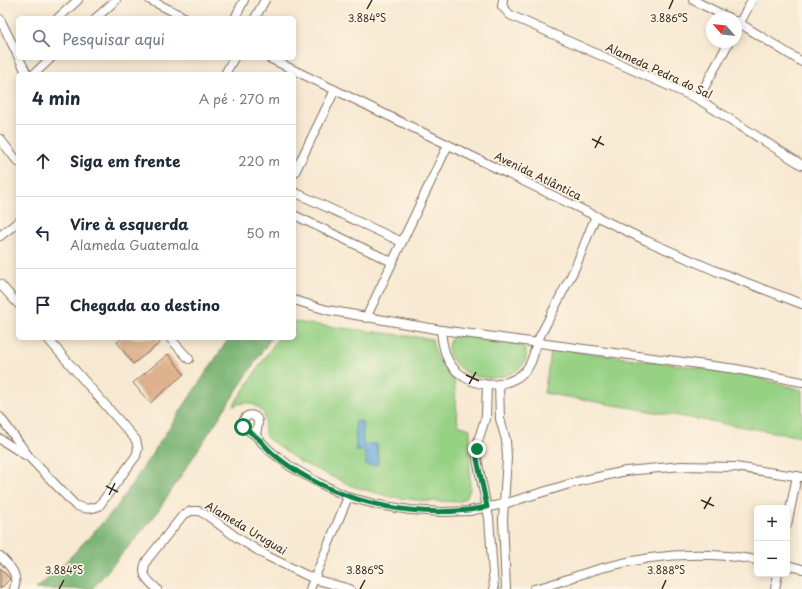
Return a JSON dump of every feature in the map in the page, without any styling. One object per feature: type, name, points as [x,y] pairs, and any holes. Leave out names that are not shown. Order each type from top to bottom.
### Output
[{"type":"street","points":[[60,16],[78,0]]},
{"type":"street","points":[[98,16],[116,0]]},
{"type":"street","points":[[150,0],[182,16]]},
{"type":"street","points":[[236,16],[244,0]]},
{"type":"street","points":[[256,16],[264,0]]},
{"type":"street","points":[[693,0],[718,12]]},
{"type":"street","points":[[742,17],[752,0]]},
{"type":"street","name":"Alameda Pedra do Sal","points":[[503,3],[510,15],[698,98],[802,165]]},
{"type":"street","points":[[0,19],[16,51]]},
{"type":"street","points":[[742,28],[802,62]]},
{"type":"street","points":[[698,98],[726,48]]},
{"type":"street","points":[[20,60],[26,72]]},
{"type":"street","points":[[36,72],[50,60]]},
{"type":"street","points":[[226,72],[233,60]]},
{"type":"street","name":"Avenida Atlântica","points":[[273,60],[647,241],[716,271],[802,304]]},
{"type":"street","points":[[296,170],[335,90]]},
{"type":"street","points":[[0,139],[16,159]]},
{"type":"street","points":[[366,318],[448,145]]},
{"type":"street","points":[[296,193],[402,242]]},
{"type":"street","points":[[441,330],[445,354],[451,365],[461,375],[473,381],[487,385],[499,384],[513,379],[525,371],[531,362],[537,343],[574,268],[596,216]]},
{"type":"street","points":[[296,217],[392,262]]},
{"type":"street","points":[[0,236],[16,224]]},
{"type":"street","points":[[0,284],[16,302]]},
{"type":"street","points":[[296,301],[327,310],[366,318],[441,330],[736,369],[802,382]]},
{"type":"street","points":[[0,417],[30,458],[74,505],[83,509],[91,509],[99,506],[136,456],[138,448],[136,440],[49,340]]},
{"type":"street","points":[[172,340],[189,359]]},
{"type":"street","points":[[499,384],[500,418],[506,440],[507,458],[504,504],[506,589]]},
{"type":"street","points":[[487,385],[486,416],[478,441],[477,459],[489,518],[494,589]]},
{"type":"street","points":[[256,436],[269,450],[291,467],[317,482],[348,496],[379,505],[410,510],[442,512],[469,511],[504,504],[576,482],[633,470],[682,466],[735,467],[799,477],[790,513]]},
{"type":"street","points":[[0,439],[30,458]]},
{"type":"street","points":[[310,589],[348,496]]},
{"type":"street","name":"Alameda Uruguai","points":[[157,589],[144,574],[144,567],[147,560],[183,515],[191,511],[199,511],[208,516],[236,537],[267,556],[314,579],[350,589]]},
{"type":"street","points":[[534,589],[602,568],[637,560],[704,554],[736,556],[754,559]]},
{"type":"street","points":[[0,556],[14,572],[16,580],[14,589]]},
{"type":"street","points":[[790,566],[802,569]]},
{"type":"street","points":[[775,589],[777,577]]},
{"type":"green space","points":[[296,322],[432,339],[439,360],[454,378],[458,425],[470,429],[470,489],[467,497],[459,502],[426,501],[391,497],[355,487],[300,462],[266,437],[264,413],[253,404],[242,403],[233,406],[277,340],[296,340]]},
{"type":"green space","points":[[456,335],[518,342],[525,351],[526,360],[520,367],[511,373],[499,377],[486,378],[472,375],[460,368],[453,361],[449,353],[449,343]]},
{"type":"green space","points":[[228,340],[270,340],[154,517],[92,589],[36,589],[61,567],[116,508]]},
{"type":"green space","points":[[552,348],[745,374],[802,390],[802,437],[544,393]]},
{"type":"water","points":[[362,421],[363,444],[377,444],[378,465],[366,465],[365,451],[356,451],[355,422]]},
{"type":"building","points":[[120,340],[158,340],[160,343],[133,364],[117,342]]},
{"type":"building","points":[[168,354],[184,374],[150,403],[133,383]]},
{"type":"building","points":[[0,568],[10,579],[0,589]]},
{"type":"route","points":[[243,427],[256,436],[269,450],[291,467],[317,482],[348,496],[379,505],[410,510],[442,512],[469,511],[487,507],[477,459],[477,449]]}]
